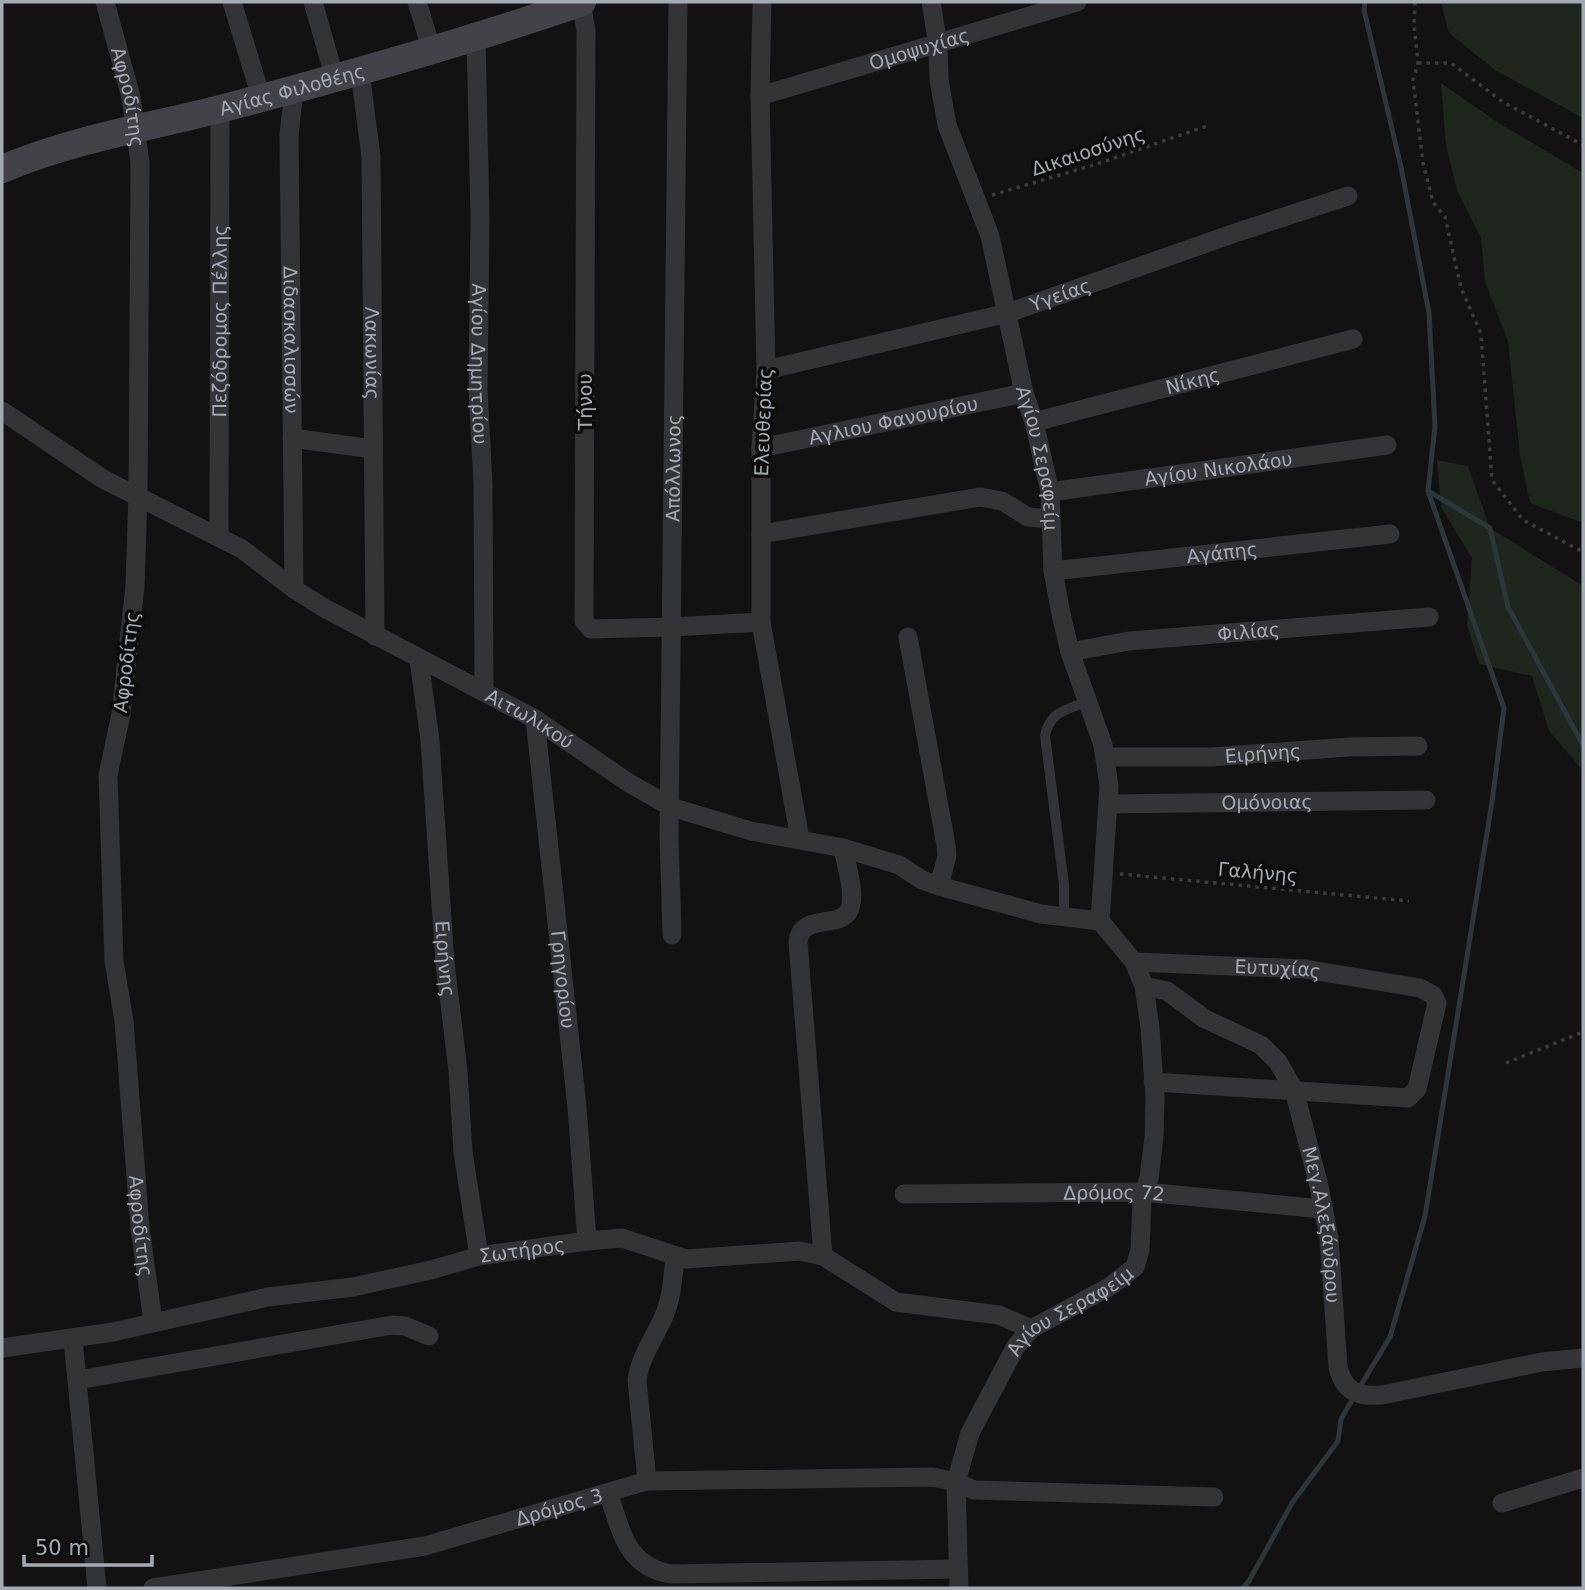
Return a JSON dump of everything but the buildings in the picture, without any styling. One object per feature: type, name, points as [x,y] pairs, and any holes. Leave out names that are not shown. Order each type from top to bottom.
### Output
[{"type":"street","name":"Αφροδίτης","points":[[105,2],[131,97],[140,163],[135,586],[121,714],[108,775],[114,961],[124,1021],[139,1228],[153,1322]]},
{"type":"street","points":[[232,2],[261,97]]},
{"type":"street","name":"Λακωνίας","points":[[313,2],[347,76],[371,157],[374,636]]},
{"type":"street","points":[[416,2],[432,51]]},
{"type":"street","name":"Αγίας Φιλοθέης","points":[[2,169],[33,155],[71,144],[294,90],[432,51],[476,37],[529,10],[582,2]]},
{"type":"street","name":"Τήνου","points":[[582,2],[586,32],[584,621],[591,629],[761,622]]},
{"type":"street","name":"Απόλλωνος","points":[[672,935],[669,836],[678,2]]},
{"type":"street","name":"Ελευθερίας","points":[[764,2],[760,96],[766,370],[761,448],[761,622],[800,839]]},
{"type":"street","name":"Αγίου Σεραφείμ","points":[[931,2],[938,45],[939,80],[947,125],[990,236],[1024,393],[1034,422],[1050,492],[1053,570],[1070,652],[1104,745],[1109,786],[1100,921]]},
{"type":"street","name":"Ομοψυχίας","points":[[760,96],[1077,2]]},
{"type":"street","name":"Αγίου Δημητρίου","points":[[476,37],[480,219],[478,390],[483,484],[484,690]]},
{"type":"street","name":"Διδασκαλισσών","points":[[294,90],[289,135],[294,589]]},
{"type":"street","name":"Πεζόδρομος Πέλλης","points":[[219,535],[220,108]]},
{"type":"street","name":"Υγείας","points":[[766,370],[1008,313],[1348,196]]},
{"type":"street","name":"Νίκης","points":[[1034,422],[1353,339]]},
{"type":"street","name":"Αγλιου Φανουρίου","points":[[761,448],[1024,393]]},
{"type":"street","name":"Αιτωλικού","points":[[2,411],[103,479],[219,535],[294,589],[374,636],[484,690],[535,719],[629,783],[671,807],[751,831],[843,848],[899,865],[922,880],[939,886],[1041,914],[1100,921]]},
{"type":"street","points":[[292,438],[373,449]]},
{"type":"street","name":"Αγίου Νικολάου","points":[[1050,492],[1387,445]]},
{"type":"street","points":[[761,534],[980,497],[1002,501],[1028,516],[1051,519]]},
{"type":"street","name":"Αγάπης","points":[[1053,570],[1390,534]]},
{"type":"street","name":"Φιλίας","points":[[1070,652],[1129,641],[1429,617]]},
{"type":"street","points":[[908,637],[946,845],[947,856],[939,886]]},
{"type":"street","name":"Ειρήνης","points":[[419,659],[430,741],[445,964],[463,1152],[479,1256]]},
{"type":"street","name":"Γρηγορίου","points":[[535,719],[574,1081],[587,1241]]},
{"type":"street","name":"Ειρήνης","points":[[1105,757],[1211,757],[1349,747],[1419,746]]},
{"type":"street","name":"Ομόνοιας","points":[[1108,804],[1426,800]]},
{"type":"street","points":[[823,1256],[798,942],[800,932],[808,925],[837,919],[850,910],[851,899],[843,848]]},
{"type":"street","points":[[1100,921],[1134,962],[1144,986]]},
{"type":"street","name":"Ευτυχίας","points":[[1134,962],[1305,969],[1420,988],[1433,995],[1437,1007],[1417,1089],[1412,1096],[1404,1099],[1294,1090]]},
{"type":"street","name":"Αγίου Σεραφείμ","points":[[958,1578],[962,1485],[970,1433],[1016,1346],[1031,1329],[1109,1287],[1135,1267],[1140,1250],[1142,1199],[1149,1178],[1154,1137],[1150,1028],[1144,986]]},
{"type":"street","name":"Μεγ.Αλεξάνδρου","points":[[1144,986],[1167,992],[1205,1018],[1261,1045],[1278,1062],[1294,1090],[1329,1238],[1338,1367],[1344,1383],[1357,1393],[1382,1395],[1542,1362],[1583,1358]]},
{"type":"street","points":[[1153,1082],[1294,1090]]},
{"type":"street","name":"Δρόμος 72","points":[[904,1194],[1144,1192],[1323,1209]]},
{"type":"street","name":"Σωτήρος","points":[[2,1348],[73,1339],[268,1297],[353,1287],[431,1270],[479,1256],[622,1238],[686,1259],[800,1251],[823,1256],[895,1302],[999,1315],[1031,1329]]},
{"type":"street","points":[[647,1481],[637,1380],[639,1367],[670,1299],[675,1256]]},
{"type":"street","points":[[78,1380],[392,1325],[405,1325],[429,1336]]},
{"type":"street","points":[[73,1339],[97,1588]]},
{"type":"street","name":"Δρόμος 3","points":[[153,1588],[425,1546],[647,1481],[933,1477],[962,1485],[1214,1497]]},
{"type":"street","points":[[1502,1503],[1583,1478]]},
{"type":"street","points":[[608,1493],[632,1553],[642,1564],[656,1571],[671,1574],[958,1578]]},
{"type":"lane","points":[[1065,918],[1065,885],[1045,735],[1050,719],[1055,715],[1088,701]]},
{"type":"path","points":[[1415,2],[1418,63],[1413,80],[1423,163],[1433,202],[1445,217],[1461,288],[1481,334],[1492,480],[1522,520],[1583,552]]},
{"type":"path","points":[[1418,63],[1451,63],[1503,103],[1583,145]]},
{"type":"path","name":"Δικαιοσύνης","points":[[976,200],[1097,164],[1207,126]]},
{"type":"path","name":"Γαλήνης","points":[[1104,873],[1409,901]]},
{"type":"path","points":[[1506,1063],[1583,1032]]},
{"type":"shaded area","points":[[1441,2],[1583,2],[1583,118],[1495,70],[1449,33]]},
{"type":"shaded area","points":[[1441,83],[1497,122],[1583,173],[1583,523],[1530,503],[1520,455],[1508,341],[1485,282],[1481,238],[1457,190],[1446,145]]},
{"type":"shaded area","points":[[1437,460],[1468,466],[1490,528],[1583,586],[1583,771],[1549,731],[1532,676],[1479,664],[1467,625],[1472,558],[1441,507]]},
{"type":"waterway","points":[[1361,1385],[1390,1337],[1425,1216],[1492,802],[1504,708],[1428,491],[1435,426],[1429,313],[1401,167],[1364,10],[1365,2]]},
{"type":"waterway","points":[[1428,491],[1490,528],[1508,607],[1583,745]]},
{"type":"waterway","points":[[1243,1588],[1292,1503],[1338,1441],[1341,1419],[1351,1402]]}]
